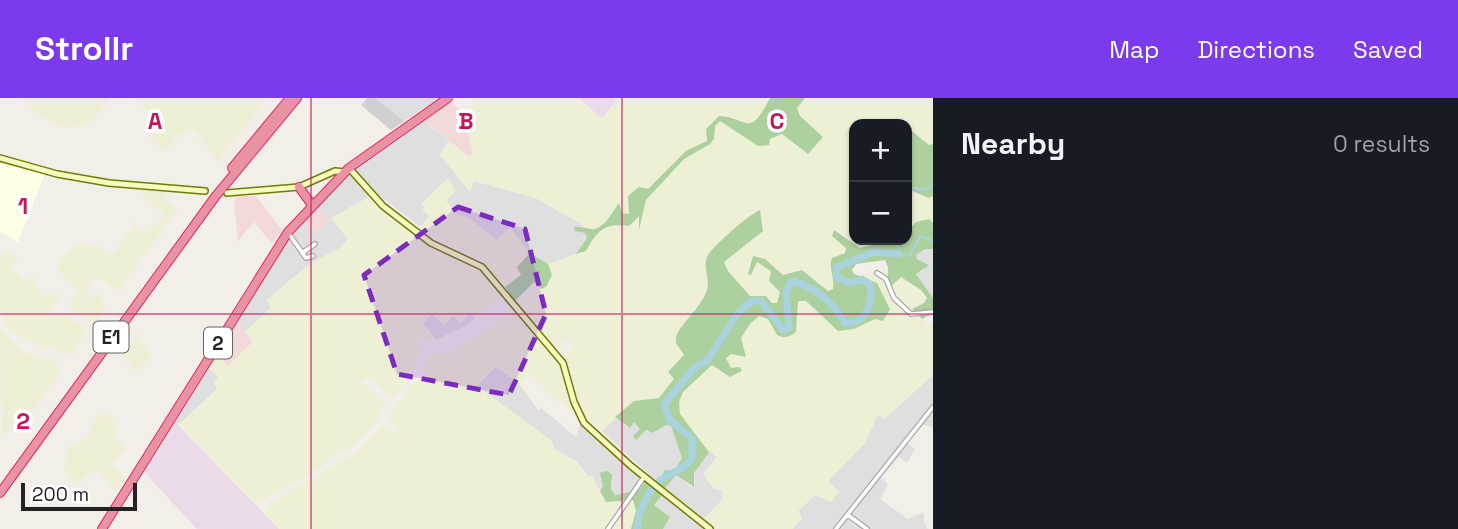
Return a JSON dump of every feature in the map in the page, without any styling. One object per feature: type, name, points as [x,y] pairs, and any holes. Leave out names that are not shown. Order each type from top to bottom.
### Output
[{"type":"highway","points":[[276,118],[283,98]]},
{"type":"highway","name":"E1","points":[[0,493],[148,286],[290,98]]},
{"type":"highway","name":"E1","points":[[0,484],[207,199],[276,118],[298,98]]},
{"type":"highway","points":[[276,118],[304,98]]},
{"type":"highway","name":"2","points":[[102,529],[288,232],[347,170],[448,98]]},
{"type":"highway","points":[[299,187],[312,205]]},
{"type":"street","points":[[0,158],[109,183],[205,191]]},
{"type":"street","points":[[227,193],[299,187],[335,171],[347,170],[383,206],[438,247],[479,265],[563,363],[574,402],[584,423],[644,477],[710,529]]},
{"type":"street","points":[[288,232],[307,259],[313,256]]},
{"type":"street","points":[[302,253],[315,244]]},
{"type":"street","points":[[877,273],[886,279],[894,298],[909,313],[915,315],[933,312]]},
{"type":"street","points":[[836,529],[933,407]]},
{"type":"street","points":[[608,529],[644,477]]},
{"type":"street","points":[[848,515],[867,529]]},
{"type":"highlighted area","points":[[458,207],[525,229],[546,314],[509,395],[397,374],[364,275]]},
{"type":"shaded area","points":[[19,98],[111,98],[89,124],[71,127],[55,126]]},
{"type":"shaded area","points":[[135,98],[268,98],[218,161],[195,130],[179,134],[163,152],[150,138],[164,127]]},
{"type":"shaded area","points":[[367,98],[375,98],[404,121],[391,130],[361,105]]},
{"type":"shaded area","points":[[375,98],[440,98],[404,121]]},
{"type":"shaded area","points":[[473,98],[579,98],[602,119],[617,100],[614,98],[770,98],[761,116],[752,122],[739,124],[723,116],[706,133],[707,141],[676,160],[666,174],[648,189],[642,189],[630,214],[625,215],[617,205],[611,217],[593,230],[536,198],[474,181],[470,192],[440,155],[449,141],[469,157],[473,154],[466,123],[471,113]]},
{"type":"shaded area","points":[[579,98],[614,98],[617,100],[602,119]]},
{"type":"shaded area","points":[[805,98],[933,98],[933,144],[929,145],[912,129],[912,119],[849,119],[849,239],[840,231],[832,236],[846,247],[830,273],[833,289],[828,291],[812,276],[796,271],[782,275],[756,256],[751,275],[757,262],[771,271],[770,283],[780,292],[777,303],[772,303],[764,295],[750,296],[728,271],[724,262],[763,231],[760,210],[752,212],[731,235],[711,248],[707,257],[706,293],[682,324],[676,343],[684,355],[668,371],[675,379],[666,393],[659,398],[634,401],[602,431],[589,421],[579,406],[564,358],[573,346],[567,339],[557,349],[515,301],[535,282],[551,275],[548,264],[586,251],[593,237],[608,226],[621,225],[638,216],[642,226],[646,200],[684,159],[710,144],[715,126],[720,121],[769,145],[770,139],[783,134],[803,151],[823,137],[800,116],[797,108]]},
{"type":"shaded area","points":[[450,102],[463,111],[473,154],[469,157],[424,120]]},
{"type":"shaded area","points":[[423,120],[449,141],[440,155],[470,191],[473,181],[536,198],[586,227],[577,226],[575,231],[585,233],[587,238],[576,254],[548,264],[530,253],[510,228],[497,240],[469,219],[458,215],[445,200],[422,204],[430,216],[420,227],[374,191],[355,169]]},
{"type":"shaded area","points":[[0,161],[45,174],[18,242],[0,231]]},
{"type":"shaded area","points":[[351,174],[369,197],[331,218],[348,239],[340,248],[308,265],[288,282],[271,308],[245,332],[237,322],[281,249],[302,223],[317,233],[318,206]]},
{"type":"shaded area","points":[[448,178],[456,191],[446,200],[458,215],[469,218],[497,240],[510,227],[530,253],[519,261],[521,275],[505,287],[482,261],[439,241],[420,227],[429,216],[422,210],[425,207],[421,204]]},
{"type":"shaded area","points":[[143,189],[167,193],[166,200],[177,210],[118,292],[105,280],[98,278],[87,291],[86,301],[97,294],[107,307],[91,329],[86,318],[75,314],[69,304],[78,292],[57,267],[72,248],[83,242],[114,253],[134,223],[148,234],[165,215],[141,195]]},
{"type":"shaded area","points":[[912,191],[921,197],[933,196],[933,223],[929,219],[916,222],[912,226]]},
{"type":"shaded area","points":[[238,196],[256,196],[282,230],[272,244],[254,222],[238,241],[234,201]]},
{"type":"shaded area","points":[[369,197],[399,224],[431,245],[478,268],[504,298],[475,318],[470,313],[461,323],[453,316],[444,325],[432,314],[423,323],[436,340],[429,342],[420,337],[417,339],[423,348],[393,398],[368,378],[361,382],[385,404],[379,410],[378,422],[347,451],[333,455],[322,467],[255,504],[180,424],[218,389],[214,384],[218,376],[208,368],[217,355],[228,366],[253,342],[245,332],[271,308],[267,300],[308,265],[340,248],[348,239],[331,218]]},
{"type":"shaded area","points":[[318,206],[329,222],[317,233],[302,223]]},
{"type":"shaded area","points":[[925,249],[933,249],[933,298],[916,274],[917,271],[924,270],[916,255]]},
{"type":"shaded area","points":[[8,250],[17,257],[11,267],[21,278],[26,280],[31,276],[41,296],[53,294],[60,297],[50,313],[52,316],[63,314],[83,327],[84,336],[72,355],[36,344],[4,327],[0,309],[0,256]]},
{"type":"shaded area","points":[[874,271],[887,272],[885,285],[901,277],[921,290],[927,299],[913,310],[928,326],[933,324],[933,375],[884,419],[878,414],[865,443],[828,481],[839,492],[831,502],[815,495],[798,511],[802,518],[793,529],[714,529],[704,519],[723,499],[722,490],[714,489],[703,474],[717,457],[698,442],[680,414],[679,402],[683,392],[712,365],[730,377],[737,369],[730,368],[726,358],[731,354],[745,354],[741,338],[750,324],[760,316],[768,319],[777,336],[782,337],[798,320],[798,301],[806,301],[838,331],[854,329],[875,319],[885,301],[877,283],[857,275]]},
{"type":"shaded area","points":[[510,306],[561,364],[574,414],[529,375],[520,385],[496,366],[477,386],[552,441],[554,448],[577,462],[586,476],[592,476],[606,502],[633,500],[636,511],[631,529],[279,529],[264,514],[270,502],[351,456],[383,425],[406,438],[387,417],[411,385],[425,377],[427,371],[422,367],[426,359],[434,353],[443,355],[456,350],[504,318]]},
{"type":"shaded area","points":[[470,312],[475,318],[467,325],[436,340],[423,323],[432,314],[453,316]]},
{"type":"shaded area","points":[[237,322],[253,342],[228,366],[217,355]]},
{"type":"shaded area","points":[[0,328],[25,353],[53,361],[61,372],[31,413],[2,437]]},
{"type":"shaded area","points":[[136,334],[152,357],[136,372],[122,353]]},
{"type":"shaded area","points":[[496,366],[520,385],[538,410],[541,408],[576,437],[581,421],[645,481],[639,490],[615,495],[611,489],[613,481],[600,491],[577,462],[554,448],[551,441],[477,386]]},
{"type":"shaded area","points":[[208,368],[218,376],[218,388],[178,425],[176,421]]},
{"type":"shaded area","points":[[933,375],[933,427],[923,425],[907,443],[915,449],[907,463],[899,457],[881,477],[888,484],[880,499],[908,519],[924,512],[924,523],[928,529],[792,529],[802,518],[798,511],[815,495],[839,492],[828,481],[865,443],[878,414],[884,419]]},
{"type":"shaded area","points":[[106,411],[119,427],[114,433],[127,450],[111,463],[126,479],[116,491],[95,468],[76,485],[65,472],[66,450],[89,435],[91,425]]},
{"type":"shaded area","points":[[615,417],[629,428],[634,422],[640,429],[652,433],[666,425],[671,426],[682,458],[674,471],[663,475],[658,483],[602,431]]},
{"type":"shaded area","points":[[176,421],[279,529],[197,529],[144,472]]},
{"type":"shaded area","points":[[709,450],[717,457],[717,487],[722,490],[723,499],[704,519],[665,488],[676,474],[691,487],[695,484],[694,473]]},
{"type":"shaded area","points":[[663,494],[706,529],[663,529],[670,517],[654,505]]},
{"type":"green space","points":[[770,98],[805,98],[797,108],[800,116],[823,137],[808,154],[782,134],[770,139],[769,145],[758,146],[720,121],[715,126],[714,139],[710,144],[684,159],[646,200],[639,230],[639,216],[629,226],[608,227],[598,233],[586,251],[576,254],[587,238],[585,233],[575,231],[574,227],[600,227],[619,203],[622,213],[629,214],[628,196],[639,187],[648,189],[686,151],[707,141],[706,129],[719,116],[753,122]]},
{"type":"green space","points":[[912,131],[929,145],[933,144],[933,196],[929,198],[912,191]]},
{"type":"green space","points":[[760,210],[763,231],[724,262],[728,271],[750,296],[766,296],[772,303],[777,303],[780,292],[769,281],[771,271],[757,262],[751,275],[748,274],[753,256],[765,259],[783,275],[802,270],[828,291],[833,289],[832,258],[845,253],[846,248],[832,236],[834,230],[849,240],[849,245],[860,248],[872,245],[912,245],[912,226],[916,222],[929,219],[933,223],[933,249],[925,249],[916,255],[918,260],[929,265],[916,274],[933,298],[933,313],[922,319],[912,309],[924,303],[927,298],[921,290],[901,277],[887,290],[888,267],[885,260],[856,264],[852,270],[854,274],[877,283],[890,309],[883,321],[875,319],[854,329],[838,331],[806,301],[798,301],[796,332],[785,337],[777,335],[768,319],[759,316],[741,338],[746,357],[731,354],[726,358],[731,368],[740,367],[742,371],[730,377],[712,365],[683,392],[679,402],[680,414],[709,452],[694,473],[694,487],[676,475],[665,488],[658,483],[665,470],[674,471],[682,458],[671,426],[666,425],[652,433],[646,430],[636,440],[633,436],[640,429],[634,422],[630,428],[615,417],[634,401],[659,398],[674,379],[668,372],[684,355],[676,343],[676,336],[707,290],[707,257],[731,231]]},
{"type":"green space","points":[[530,253],[548,264],[552,275],[546,287],[541,289],[534,282],[515,301],[505,287],[521,275],[517,267]]},
{"type":"green space","points":[[607,471],[612,474],[611,489],[615,495],[639,490],[645,481],[663,494],[654,505],[670,517],[663,529],[631,529],[636,511],[633,500],[606,502],[600,491],[603,486],[600,473]]},
{"type":"waterway","points":[[912,188],[924,190],[933,185]]},
{"type":"waterway","points":[[898,245],[899,254],[910,256],[920,236],[933,241]]},
{"type":"waterway","points":[[637,529],[642,507],[649,493],[665,477],[692,459],[692,439],[670,420],[664,404],[694,368],[708,360],[737,314],[752,301],[761,301],[783,330],[789,328],[786,292],[792,281],[816,291],[835,308],[845,323],[858,320],[867,311],[871,298],[870,284],[862,279],[851,283],[837,278],[836,268],[873,252],[899,254]]}]
